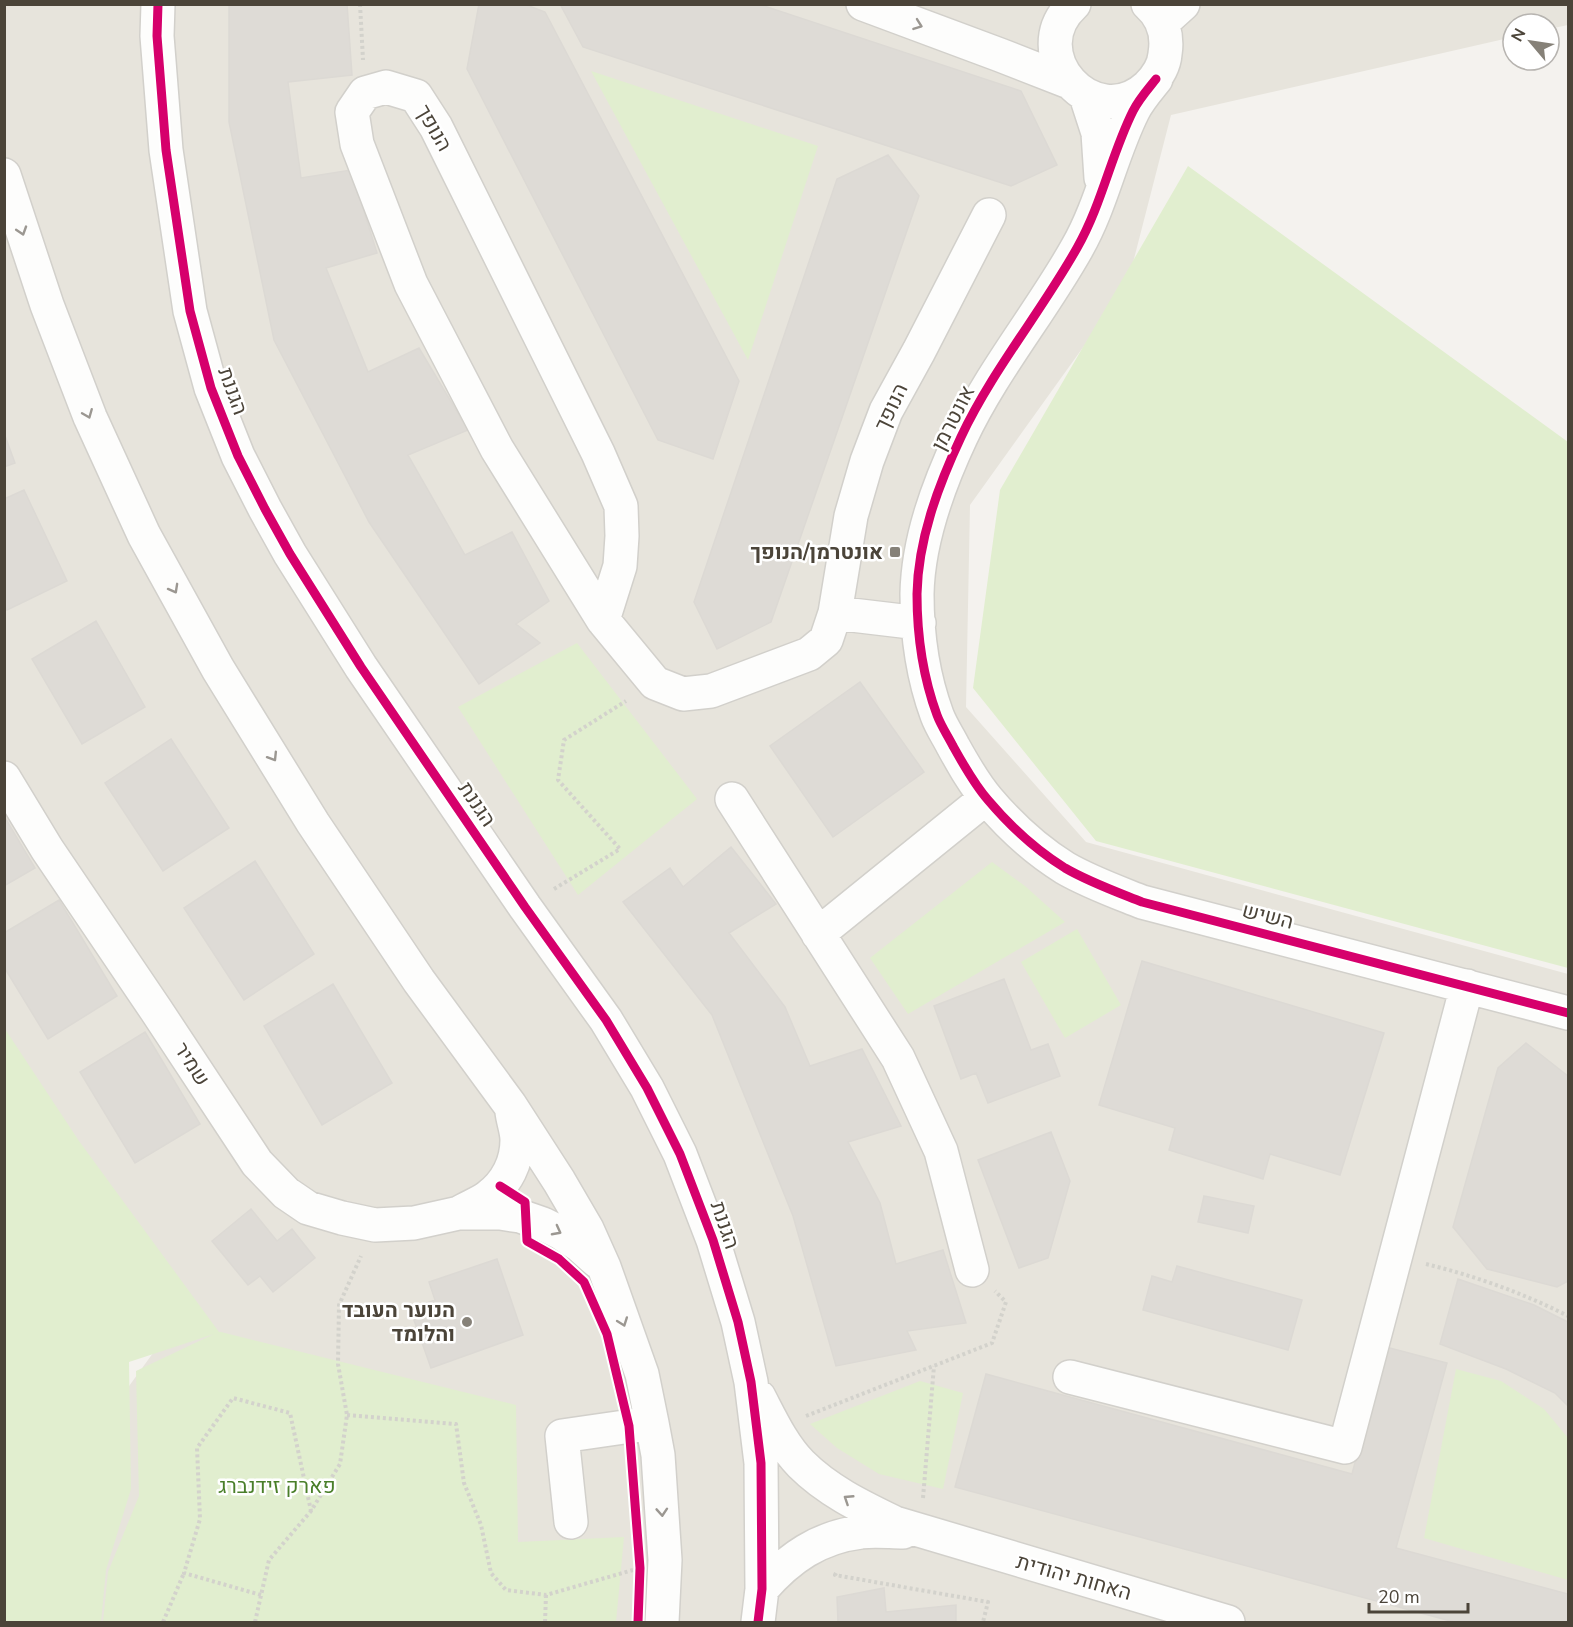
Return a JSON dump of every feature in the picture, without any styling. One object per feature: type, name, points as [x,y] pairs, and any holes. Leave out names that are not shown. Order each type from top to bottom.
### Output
[{"type":"street","name":"הגננת","points":[[158,4],[157,36],[165,139],[190,311],[214,398],[238,456],[290,554],[361,667],[525,907],[606,1020],[647,1088],[680,1154],[713,1240],[738,1322],[751,1382],[761,1463],[762,1589],[758,1623]]},
{"type":"street","points":[[863,4],[1000,54],[1104,101],[1124,100],[1142,92],[1156,79]]},
{"type":"street","name":"אונטרמן","points":[[1074,4],[1059,27],[1055,46],[1059,65],[1077,89],[1098,133],[1102,173],[1099,203]]},
{"type":"street","name":"אונטרמן","points":[[986,798],[938,716],[921,649],[917,593],[930,519],[942,482],[962,436],[982,399],[1078,247],[1099,203],[1121,138],[1134,108],[1156,79],[1164,61],[1167,42],[1165,11]]},
{"type":"street","name":"הנופך","points":[[603,620],[620,566],[622,516],[621,506],[598,453],[436,126],[416,96],[386,87],[365,93],[352,112],[357,144],[411,284],[498,449],[603,620],[655,683],[683,694],[711,691],[809,654],[826,640],[835,613],[851,516],[867,461],[886,411],[989,215]]},
{"type":"street","points":[[4,175],[46,305],[85,406],[144,535],[218,669],[313,823],[419,981],[510,1105],[587,1229],[604,1267],[642,1374],[652,1423],[658,1455],[666,1560],[663,1623]]},
{"type":"street","points":[[835,613],[919,623]]},
{"type":"street","name":"שמיר","points":[[4,778],[46,849],[257,1163],[286,1194],[308,1208],[375,1225],[414,1223],[459,1213],[500,1213],[520,1216],[561,1233],[604,1267]]},
{"type":"street","points":[[818,934],[986,798]]},
{"type":"street","name":"השיש","points":[[986,798],[1029,842],[1066,868],[1142,902],[1569,1013]]},
{"type":"street","points":[[732,799],[898,1058],[941,1150],[972,1270]]},
{"type":"street","points":[[1070,1377],[1345,1447],[1467,986]]},
{"type":"street","name":"שמיר","points":[[459,1213],[488,1197],[509,1174],[516,1157],[517,1138],[510,1105]]},
{"type":"street","points":[[751,1382],[776,1428],[801,1464],[855,1504],[920,1532]]},
{"type":"street","points":[[571,1522],[562,1436],[652,1423]]},
{"type":"street","points":[[762,1589],[777,1572],[800,1553],[828,1540],[861,1532],[920,1532]]},
{"type":"street","name":"האחות יהודית","points":[[920,1532],[1196,1618],[1228,1623]]},
{"type":"path","points":[[360,4],[365,93]]},
{"type":"path","points":[[525,907],[620,849],[558,780],[564,740],[655,683]]},
{"type":"path","points":[[255,1623],[269,1560],[311,1511],[340,1464],[347,1415],[338,1364],[339,1305],[375,1225]]},
{"type":"path","points":[[1395,1257],[1455,1271],[1536,1300],[1569,1316]]},
{"type":"path","points":[[776,1428],[992,1343],[1006,1302],[972,1270]]},
{"type":"path","points":[[920,1532],[934,1366]]},
{"type":"path","points":[[163,1623],[184,1574],[200,1519],[197,1448],[233,1398],[290,1413],[311,1511]]},
{"type":"path","points":[[347,1415],[456,1424],[464,1483],[481,1525],[492,1573],[506,1590],[546,1595],[640,1568]]},
{"type":"path","points":[[844,1536],[835,1575],[988,1602],[983,1623]]},
{"type":"path","points":[[184,1574],[261,1596]]},
{"type":"path","points":[[545,1623],[546,1595]]},
{"type":"shaded area","points":[[5,5],[1568,5],[1568,25],[1561,26],[1561,12],[1501,12],[1501,40],[1171,115],[1127,286],[970,505],[966,707],[1086,842],[1568,974],[1568,1622],[5,1622],[5,1557],[161,1342],[5,1031]]},
{"type":"green space","points":[[591,71],[818,146],[748,360]]},
{"type":"green space","points":[[1188,166],[1568,442],[1568,968],[1096,841],[973,688],[1000,490]]},
{"type":"green space","points":[[577,643],[697,799],[578,895],[458,707]]},
{"type":"green space","points":[[992,862],[1025,886],[1065,922],[908,1014],[870,958]]},
{"type":"green space","points":[[1077,929],[1121,1005],[1065,1038],[1021,962]]},
{"type":"green space","name":"פארק זידנברג","points":[[5,1029],[79,1141],[219,1332],[516,1405],[518,1542],[624,1537],[616,1622],[103,1622],[108,1572],[139,1496],[136,1371],[214,1334],[129,1362],[131,1489],[106,1570],[101,1622],[5,1622]]},
{"type":"green space","points":[[1456,1369],[1501,1381],[1544,1409],[1568,1438],[1568,1580],[1424,1538]]},
{"type":"green space","points":[[920,1381],[963,1393],[943,1489],[879,1474],[837,1448],[810,1424]]},
{"type":"building","points":[[229,4],[347,4],[352,75],[288,82],[301,178],[351,170],[377,253],[326,268],[368,372],[419,348],[468,430],[408,455],[465,555],[512,532],[549,601],[516,624],[540,643],[479,684],[369,522],[274,340],[229,122]]},
{"type":"building","points":[[479,4],[524,4],[545,12],[739,381],[713,459],[658,440],[467,69]]},
{"type":"building","points":[[560,4],[758,4],[1021,91],[1057,165],[1011,186],[583,47]]},
{"type":"building","points":[[888,155],[919,196],[771,622],[717,649],[694,602],[837,179]]},
{"type":"building","points":[[4,433],[15,463],[4,467]]},
{"type":"building","points":[[24,490],[67,581],[7,610],[4,605],[4,499]]},
{"type":"building","points":[[96,621],[145,707],[82,744],[32,659]]},
{"type":"building","points":[[860,682],[924,772],[833,837],[770,746]]},
{"type":"building","points":[[171,739],[229,828],[163,871],[105,783]]},
{"type":"building","points":[[4,816],[35,868],[4,886]]},
{"type":"building","points":[[731,847],[776,904],[729,933],[785,1007],[810,1066],[862,1049],[901,1126],[848,1142],[880,1203],[896,1264],[943,1250],[966,1323],[907,1331],[916,1350],[836,1366],[793,1216],[712,1015],[623,902],[670,868],[683,887]]},
{"type":"building","points":[[255,861],[314,954],[244,1000],[184,908]]},
{"type":"building","points":[[59,900],[117,996],[48,1039],[4,967],[4,933]]},
{"type":"building","points":[[1142,961],[1384,1033],[1340,1175],[1270,1154],[1263,1179],[1169,1150],[1175,1128],[1099,1105]]},
{"type":"building","points":[[1004,979],[1031,1050],[1048,1044],[1060,1076],[988,1103],[976,1073],[961,1079],[934,1006]]},
{"type":"building","points":[[333,984],[392,1083],[322,1125],[264,1026]]},
{"type":"building","points":[[145,1032],[200,1124],[135,1163],[80,1072]]},
{"type":"building","points":[[1526,1043],[1568,1076],[1568,1281],[1557,1287],[1487,1269],[1453,1227],[1498,1068]]},
{"type":"building","points":[[1051,1132],[1070,1181],[1048,1258],[1019,1268],[978,1160]]},
{"type":"building","points":[[1204,1196],[1254,1206],[1248,1233],[1198,1222]]},
{"type":"building","points":[[251,1209],[277,1241],[292,1229],[315,1258],[273,1292],[260,1276],[248,1285],[212,1241]]},
{"type":"building","name":"הנוער העובד והלומד","points":[[497,1259],[523,1335],[431,1368],[410,1309],[435,1300],[429,1282]]},
{"type":"building","points":[[1177,1266],[1302,1300],[1288,1350],[1143,1310],[1152,1276],[1172,1282]]},
{"type":"building","points":[[1458,1279],[1534,1305],[1568,1322],[1568,1406],[1555,1393],[1506,1369],[1440,1344]]},
{"type":"building","points":[[1386,1347],[1447,1363],[1396,1548],[1568,1594],[1568,1622],[1454,1622],[955,1487],[986,1374],[1352,1474]]},
{"type":"building","points":[[884,1588],[886,1612],[956,1605],[956,1622],[838,1622],[837,1597]]},
{"type":"cycle path","points":[[158,4],[157,36],[166,150],[190,311],[211,388],[238,456],[290,554],[361,667],[525,907],[606,1020],[647,1088],[680,1154],[713,1240],[738,1322],[751,1382],[761,1463],[762,1589],[758,1622]]},
{"type":"cycle path","points":[[1156,79],[1141,98],[1125,128],[1086,231],[1063,272],[973,413],[937,494],[925,534],[917,594],[922,655],[928,686],[939,719],[969,774],[996,810],[1044,853],[1084,878],[1142,902],[1568,1013]]},
{"type":"cycle path","points":[[500,1186],[525,1202],[527,1241],[559,1259],[584,1282],[607,1334],[629,1426],[640,1568],[638,1622]]},
{"type":"place","name":"אונטרמן/הנופך","points":[[895,552]]},
{"type":"place","name":"הנוער העובד והלומד","points":[[467,1322]]}]
